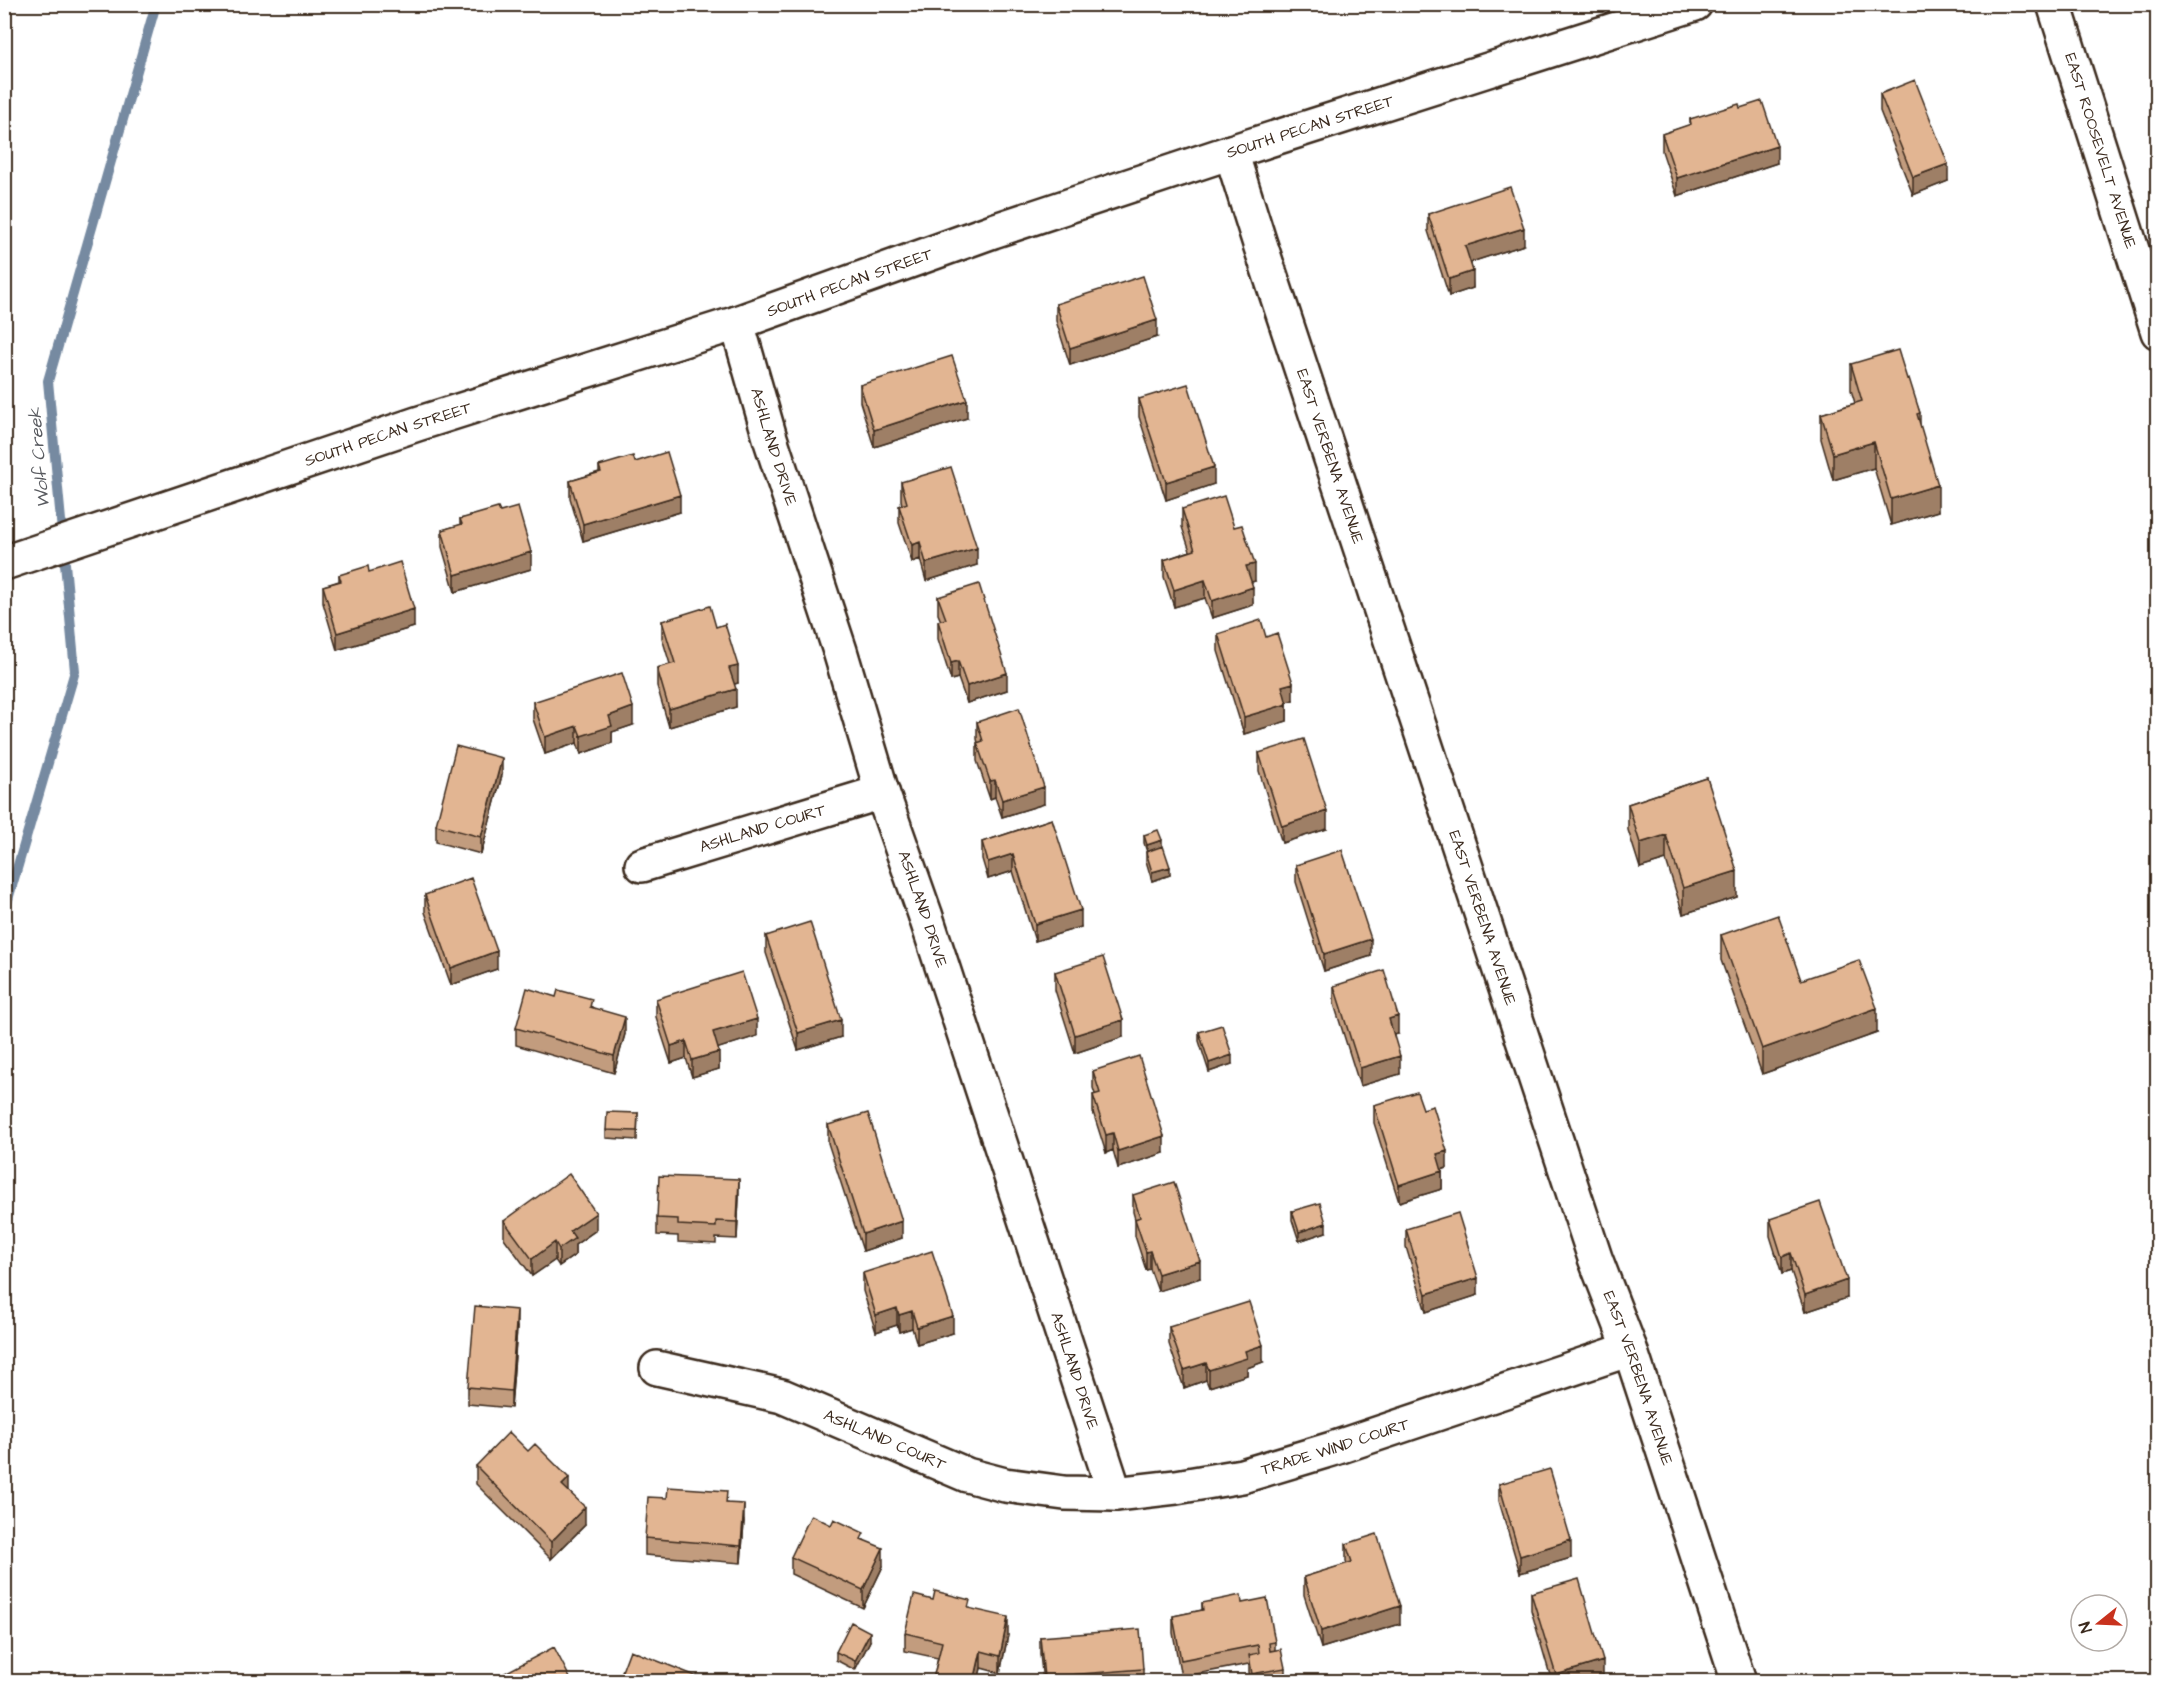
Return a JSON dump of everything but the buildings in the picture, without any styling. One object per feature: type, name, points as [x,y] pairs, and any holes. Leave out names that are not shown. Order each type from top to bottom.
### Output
[{"type":"street","name":"SOUTH PECAN STREET","points":[[4,563],[417,424],[737,323],[993,231],[1231,152],[1695,4]]},
{"type":"street","name":"EAST ROOSEVELT AVENUE","points":[[2054,4],[2157,332]]},
{"type":"street","name":"EAST VERBENA AVENUE","points":[[1231,152],[1595,1258],[1630,1349],[1739,1682]]},
{"type":"street","name":"ASHLAND DRIVE","points":[[737,323],[882,792],[925,914],[1115,1494]]},
{"type":"street","name":"ASHLAND COURT","points":[[642,865],[882,792]]},
{"type":"street","name":"TRADE WIND COURT","points":[[1115,1494],[1242,1476],[1332,1449],[1630,1349]]},
{"type":"street","name":"ASHLAND COURT","points":[[657,1368],[782,1396],[967,1474],[1005,1485],[1064,1493],[1115,1494]]},
{"type":"waterway","name":"Wolf Creek","points":[[4,913],[75,671],[48,381],[156,4]]}]
